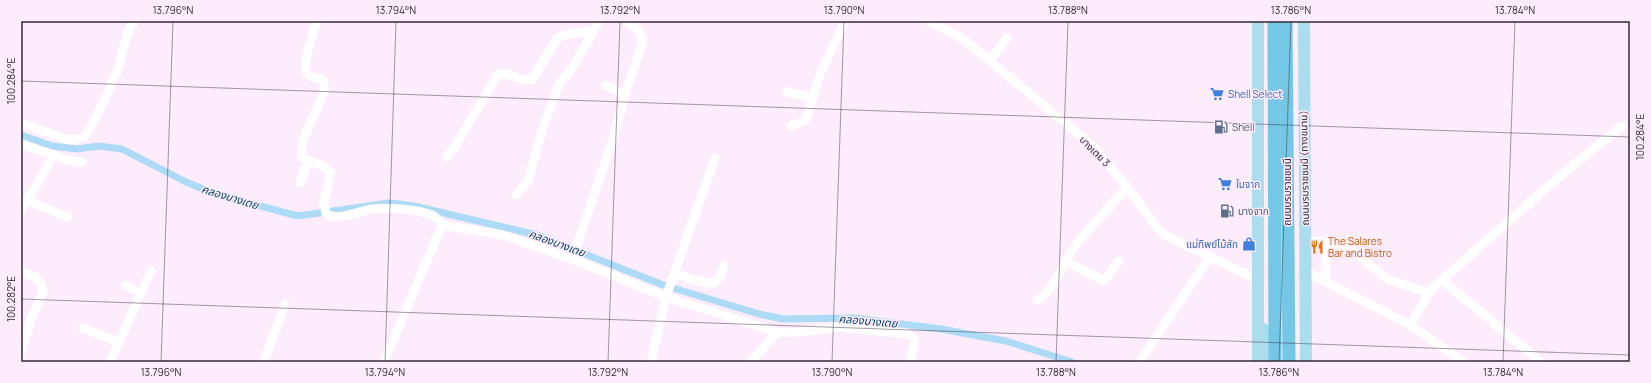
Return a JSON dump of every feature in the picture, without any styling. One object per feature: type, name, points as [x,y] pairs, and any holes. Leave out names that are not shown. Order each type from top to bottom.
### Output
[{"type":"highway","name":"ถนนบรมราชชนนี","points":[[1274,21],[1275,362]]},
{"type":"highway","name":"ถนนบรมราชชนนี","points":[[1286,21],[1289,362]]},
{"type":"main road","points":[[1258,21],[1258,362]]},
{"type":"main road","name":"ถนนบรมราชชนนี (ทางขนาน)","points":[[1304,21],[1306,362]]},
{"type":"main road","points":[[1300,362],[1300,314],[1305,267]]},
{"type":"main road","points":[[1258,284],[1267,345],[1267,362]]},
{"type":"street","points":[[21,123],[68,140],[83,138],[118,67],[128,32],[134,21]]},
{"type":"street","points":[[317,21],[305,61],[306,71],[308,74],[323,81],[325,89],[301,149],[302,158],[323,166],[331,172],[324,202],[326,214],[337,216],[373,209],[426,213],[434,216],[442,225],[503,235],[572,257],[777,332],[789,333],[841,327],[907,334],[915,340],[910,362]]},
{"type":"street","points":[[516,195],[528,181],[542,130],[559,85],[575,64],[599,21]]},
{"type":"street","points":[[572,257],[613,139],[625,94],[643,38],[640,32],[627,21]]},
{"type":"street","points":[[790,126],[806,119],[820,74],[845,21]]},
{"type":"street","name":"บางเตย 3","points":[[928,21],[957,36],[990,61],[1093,146],[1127,186],[1162,232],[1258,284]]},
{"type":"street","points":[[447,157],[454,148],[498,74],[506,72],[522,80],[532,79],[561,35],[581,34],[594,30]]},
{"type":"street","points":[[990,61],[1007,38]]},
{"type":"street","points":[[605,85],[625,94]]},
{"type":"street","points":[[787,92],[813,98]]},
{"type":"street","points":[[1410,325],[1430,293],[1442,280],[1559,177],[1622,126]]},
{"type":"street","points":[[21,144],[67,160],[82,162]]},
{"type":"street","points":[[21,211],[54,155]]},
{"type":"street","points":[[651,362],[668,291],[715,158]]},
{"type":"street","points":[[300,183],[308,161]]},
{"type":"street","points":[[1037,300],[1053,285],[1065,261],[1075,247],[1127,186]]},
{"type":"street","points":[[27,200],[67,218]]},
{"type":"street","points":[[384,362],[442,225]]},
{"type":"street","points":[[1305,240],[1337,242],[1349,246],[1387,279],[1430,293]]},
{"type":"street","points":[[1325,281],[1326,241]]},
{"type":"street","points":[[1139,362],[1210,257]]},
{"type":"street","points":[[1065,261],[1104,281],[1119,261]]},
{"type":"street","points":[[675,273],[708,283],[714,283],[718,279],[724,266]]},
{"type":"street","points":[[1305,267],[1325,281],[1410,325],[1464,362]]},
{"type":"street","points":[[110,362],[151,271]]},
{"type":"street","points":[[21,272],[35,277],[41,283],[43,293],[30,319],[21,352]]},
{"type":"street","points":[[1442,280],[1541,362]]},
{"type":"street","points":[[125,285],[140,293]]},
{"type":"street","points":[[264,362],[285,304]]},
{"type":"street","points":[[83,328],[118,342]]},
{"type":"street","points":[[751,362],[777,332]]},
{"type":"waterway","name":"คลองบางเตย","points":[[21,135],[52,146],[78,149],[98,146],[122,149],[186,182],[218,195],[298,216],[389,203],[414,206],[537,235],[663,285],[759,314],[783,319],[854,318],[941,329],[1006,341],[1072,362]]},
{"type":"place","name":"Shell Select","points":[[1217,94]]},
{"type":"place","name":"Shell","points":[[1221,127]]},
{"type":"place","name":"ใบจาก","points":[[1225,184]]},
{"type":"place","name":"บางจาก","points":[[1227,211]]},
{"type":"place","name":"แม่ทิพย์ไม้สัก","points":[[1249,244]]},
{"type":"place","name":"The Salares Bar and Bistro","points":[[1317,247]]}]
